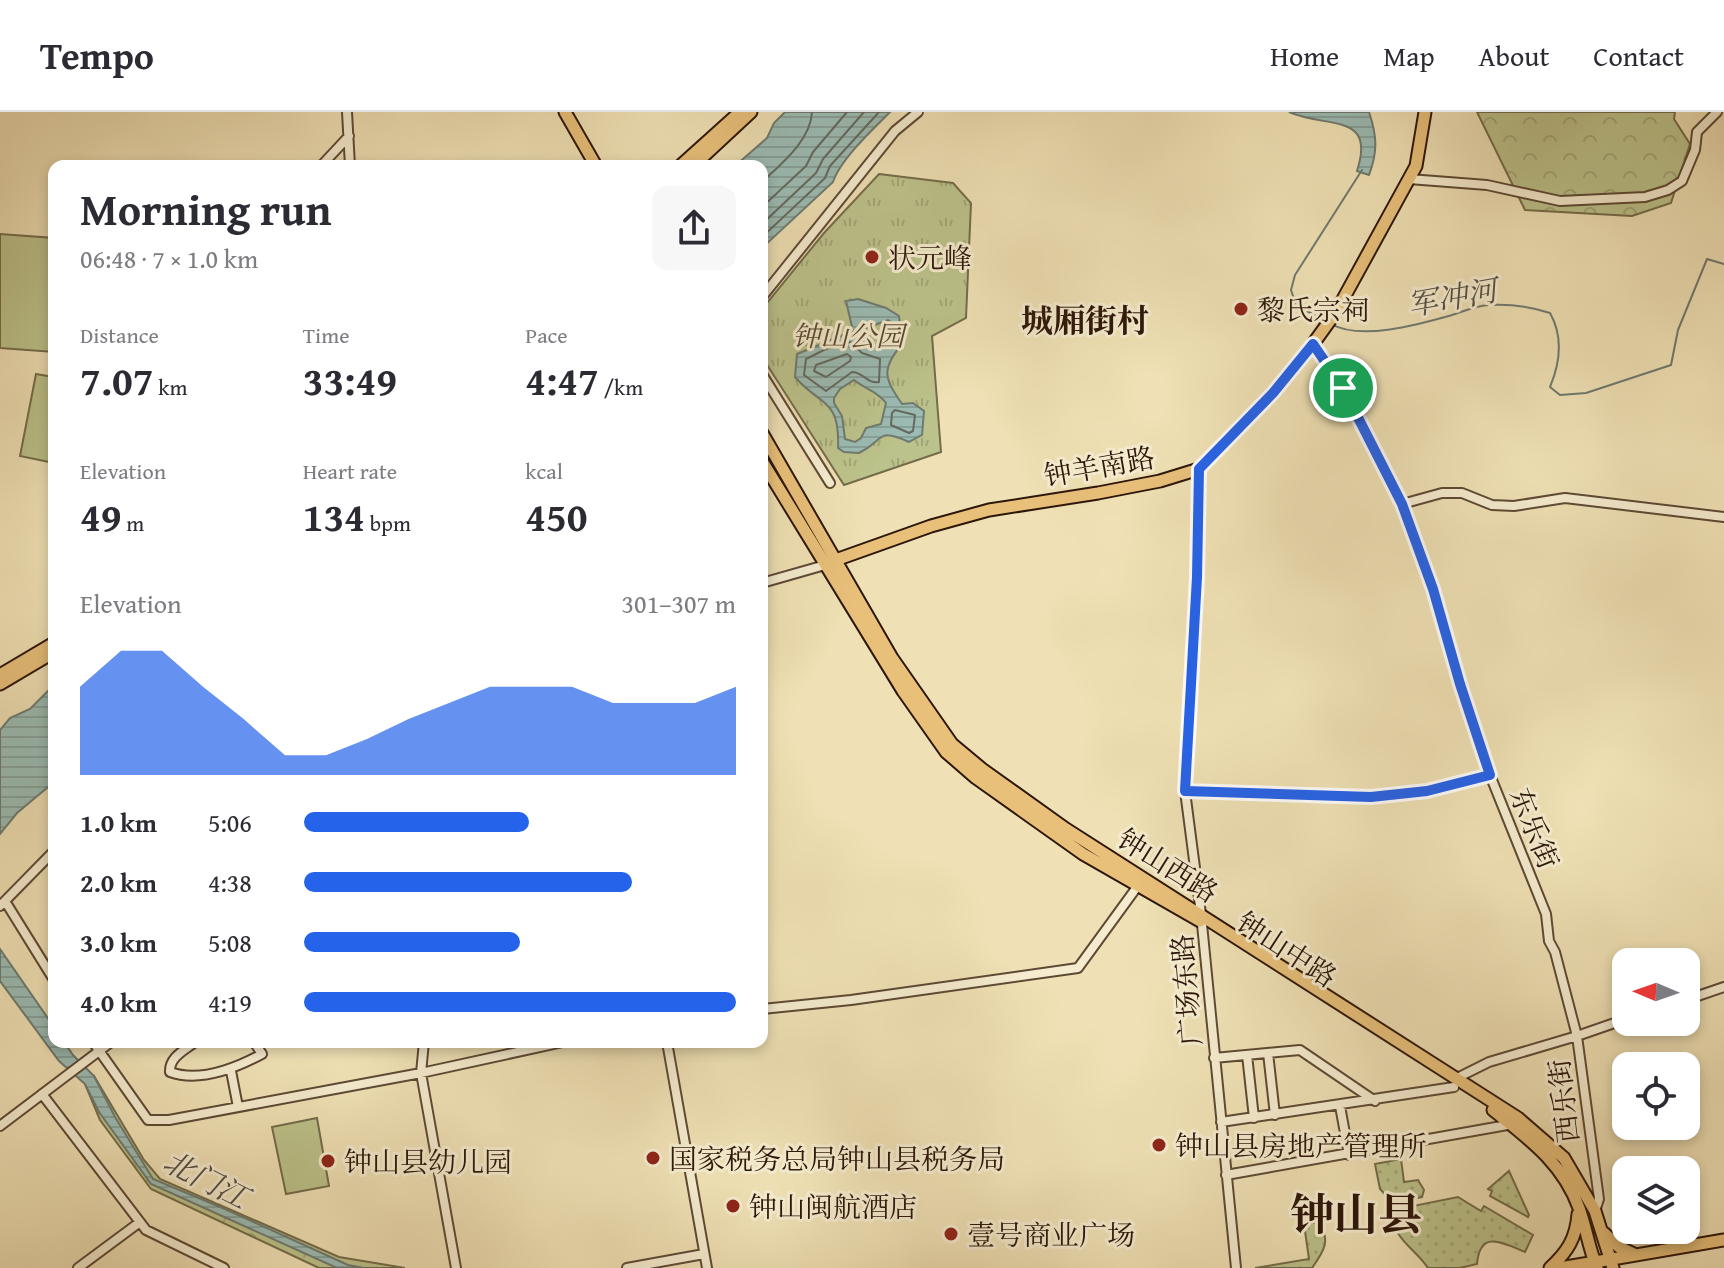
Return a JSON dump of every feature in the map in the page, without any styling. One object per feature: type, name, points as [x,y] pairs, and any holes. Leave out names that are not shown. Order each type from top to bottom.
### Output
[{"type":"main road","points":[[559,112],[585,160]]},
{"type":"main road","points":[[565,112],[593,160]]},
{"type":"main road","points":[[687,160],[740,112]]},
{"type":"main road","points":[[699,160],[751,112]]},
{"type":"main road","name":"钟羊南路","points":[[830,562],[931,526],[989,510],[1160,481],[1199,469],[1273,393],[1336,312],[1416,166],[1425,112]]},
{"type":"main road","name":"钟山西路","points":[[768,444],[830,562],[952,744],[1066,829],[1515,1121],[1564,1158],[1595,1211],[1613,1264]]},
{"type":"main road","name":"钟山中路","points":[[768,470],[830,562],[903,691],[946,752],[976,778],[1083,854],[1137,887],[1201,918]]},
{"type":"main road","points":[[0,675],[48,647]]},
{"type":"main road","points":[[0,684],[48,656]]},
{"type":"main road","points":[[1515,1121],[1563,1174],[1578,1206],[1596,1265]]},
{"type":"main road","points":[[1550,1268],[1566,1253],[1572,1242],[1578,1206]]},
{"type":"main road","points":[[1602,1232],[1619,1247],[1642,1254]]},
{"type":"main road","points":[[1560,1268],[1613,1264],[1642,1254],[1724,1240]]},
{"type":"main road","points":[[1632,1268],[1642,1254]]},
{"type":"street","points":[[347,112],[350,160]]},
{"type":"street","points":[[768,290],[895,131],[918,112]]},
{"type":"street","points":[[1409,179],[1487,185],[1560,201],[1645,197],[1668,190],[1682,181],[1695,150],[1697,132],[1717,112]]},
{"type":"street","points":[[327,160],[349,136]]},
{"type":"street","name":"东乐街","points":[[1313,344],[1343,388],[1402,504],[1433,589],[1490,775],[1546,914],[1549,941],[1555,952],[1577,1036]]},
{"type":"street","points":[[768,384],[830,483]]},
{"type":"street","name":"广场东路","points":[[1199,469],[1197,577],[1185,791],[1201,918],[1236,1268]]},
{"type":"street","points":[[1402,504],[1442,493],[1462,493],[1492,505],[1514,506],[1565,498],[1724,517]]},
{"type":"street","points":[[768,581],[830,562]]},
{"type":"street","points":[[1185,791],[1371,797],[1427,791],[1490,775]]},
{"type":"street","points":[[48,857],[2,903],[48,962]]},
{"type":"street","points":[[768,1008],[851,1000],[1078,968],[1137,887]]},
{"type":"street","points":[[1700,995],[1724,987]]},
{"type":"street","name":"西乐街","points":[[1595,1211],[1599,1199],[1577,1036],[1612,1024]]},
{"type":"street","points":[[1221,1122],[1375,1101],[1454,1083],[1489,1062],[1577,1036]]},
{"type":"street","points":[[97,1048],[148,1120],[169,1120],[421,1073],[536,1048]]},
{"type":"street","points":[[0,1126],[104,1048]]},
{"type":"street","points":[[187,1048],[174,1058],[170,1072],[180,1076],[231,1071],[262,1054],[258,1048]]},
{"type":"street","points":[[423,1048],[421,1073],[456,1268]]},
{"type":"street","points":[[668,1048],[707,1268]]},
{"type":"street","points":[[1214,1058],[1300,1050],[1375,1101]]},
{"type":"street","points":[[1268,1053],[1275,1115]]},
{"type":"street","points":[[1247,1055],[1254,1118]]},
{"type":"street","points":[[231,1071],[238,1107]]},
{"type":"street","points":[[42,1094],[146,1230],[224,1268]]},
{"type":"street","points":[[1340,1106],[1349,1155]]},
{"type":"street","points":[[1226,1175],[1349,1155],[1515,1121]]},
{"type":"street","points":[[78,1268],[140,1222]]},
{"type":"street","points":[[627,1268],[704,1254]]},
{"type":"green space","points":[[1477,112],[1675,112],[1674,119],[1690,144],[1671,203],[1632,216],[1525,210]]},
{"type":"green space","name":"钟山公园","points":[[879,174],[953,183],[971,203],[966,318],[932,336],[941,452],[844,485],[768,366],[768,302],[824,233]]},
{"type":"green space","points":[[0,234],[48,238],[48,352],[0,348]]},
{"type":"green space","points":[[36,374],[48,376],[48,462],[20,456]]},
{"type":"green space","points":[[94,1076],[144,1160],[160,1179],[339,1257],[405,1268],[319,1268],[151,1189],[100,1120],[85,1084]]},
{"type":"green space","points":[[317,1118],[329,1186],[286,1194],[272,1127]]},
{"type":"green space","points":[[1401,1159],[1404,1182],[1418,1180],[1424,1190],[1422,1197],[1392,1202],[1380,1189],[1375,1164]]},
{"type":"green space","points":[[1509,1171],[1528,1217],[1490,1196],[1492,1191],[1488,1189]]},
{"type":"green space","points":[[1458,1197],[1481,1211],[1484,1206],[1533,1235],[1525,1252],[1501,1243],[1488,1242],[1479,1253],[1477,1264],[1460,1268],[1428,1268],[1399,1235],[1393,1210]]},
{"type":"green space","points":[[1319,1222],[1325,1240],[1312,1268],[1255,1268],[1309,1259],[1304,1224]]},
{"type":"water","points":[[785,112],[890,112],[850,155],[833,182],[768,242],[768,160],[742,160],[767,138],[774,123]]},
{"type":"water","points":[[1289,112],[1369,112],[1375,144],[1369,175],[1357,171],[1361,152],[1360,139],[1354,131]]},
{"type":"water","points":[[858,299],[886,308],[899,316],[902,344],[891,360],[887,374],[902,404],[913,403],[924,411],[922,435],[909,442],[886,435],[859,453],[844,452],[838,448],[838,432],[832,411],[795,377],[797,354],[853,331],[846,301]],"holes":[[[888,320],[896,325],[894,337],[877,347],[867,347],[860,330]],[[854,380],[886,403],[881,424],[866,428],[855,442],[845,439],[842,416],[834,403],[840,389]]]},
{"type":"water","points":[[48,691],[48,787],[17,813],[0,834],[0,730],[10,718],[30,709]]},
{"type":"water","points":[[0,949],[48,1018],[48,1046],[0,981]]},
{"type":"water","points":[[49,1048],[68,1048],[94,1076],[153,1179],[348,1265],[364,1268],[337,1268],[151,1184],[99,1112],[85,1084]]},
{"type":"waterway","name":"军冲河","points":[[1325,321],[1296,305],[1291,290],[1295,275],[1362,170]]},
{"type":"waterway","name":"军冲河","points":[[1331,324],[1358,331],[1391,329],[1488,305],[1519,306],[1550,313],[1558,340],[1558,359],[1550,387],[1560,395],[1586,393],[1671,365],[1678,330],[1707,259],[1724,264]]},
{"type":"place","name":"状元峰","points":[[872,257]]},
{"type":"place","name":"黎氏宗祠","points":[[1241,309]]},
{"type":"place","name":"钟山县房地产管理所","points":[[1159,1145]]},
{"type":"place","name":"国家税务总局钟山县税务局","points":[[653,1158]]},
{"type":"place","name":"钟山县幼儿园","points":[[328,1161]]},
{"type":"place","name":"钟山闽航酒店","points":[[733,1206]]},
{"type":"place","name":"壹号商业广场","points":[[951,1234]]},
{"type":"district","name":"城厢街村","points":[[1085,320]]},
{"type":"district","name":"钟山县","points":[[1356,1214]]},
{"type":"route","points":[[1313,344],[1343,388],[1402,504],[1433,589],[1490,775],[1427,791],[1371,797],[1185,791],[1197,577],[1199,469],[1273,393],[1313,344]]},
{"type":"water label","name":"北门江","points":[[206,1179]]}]
